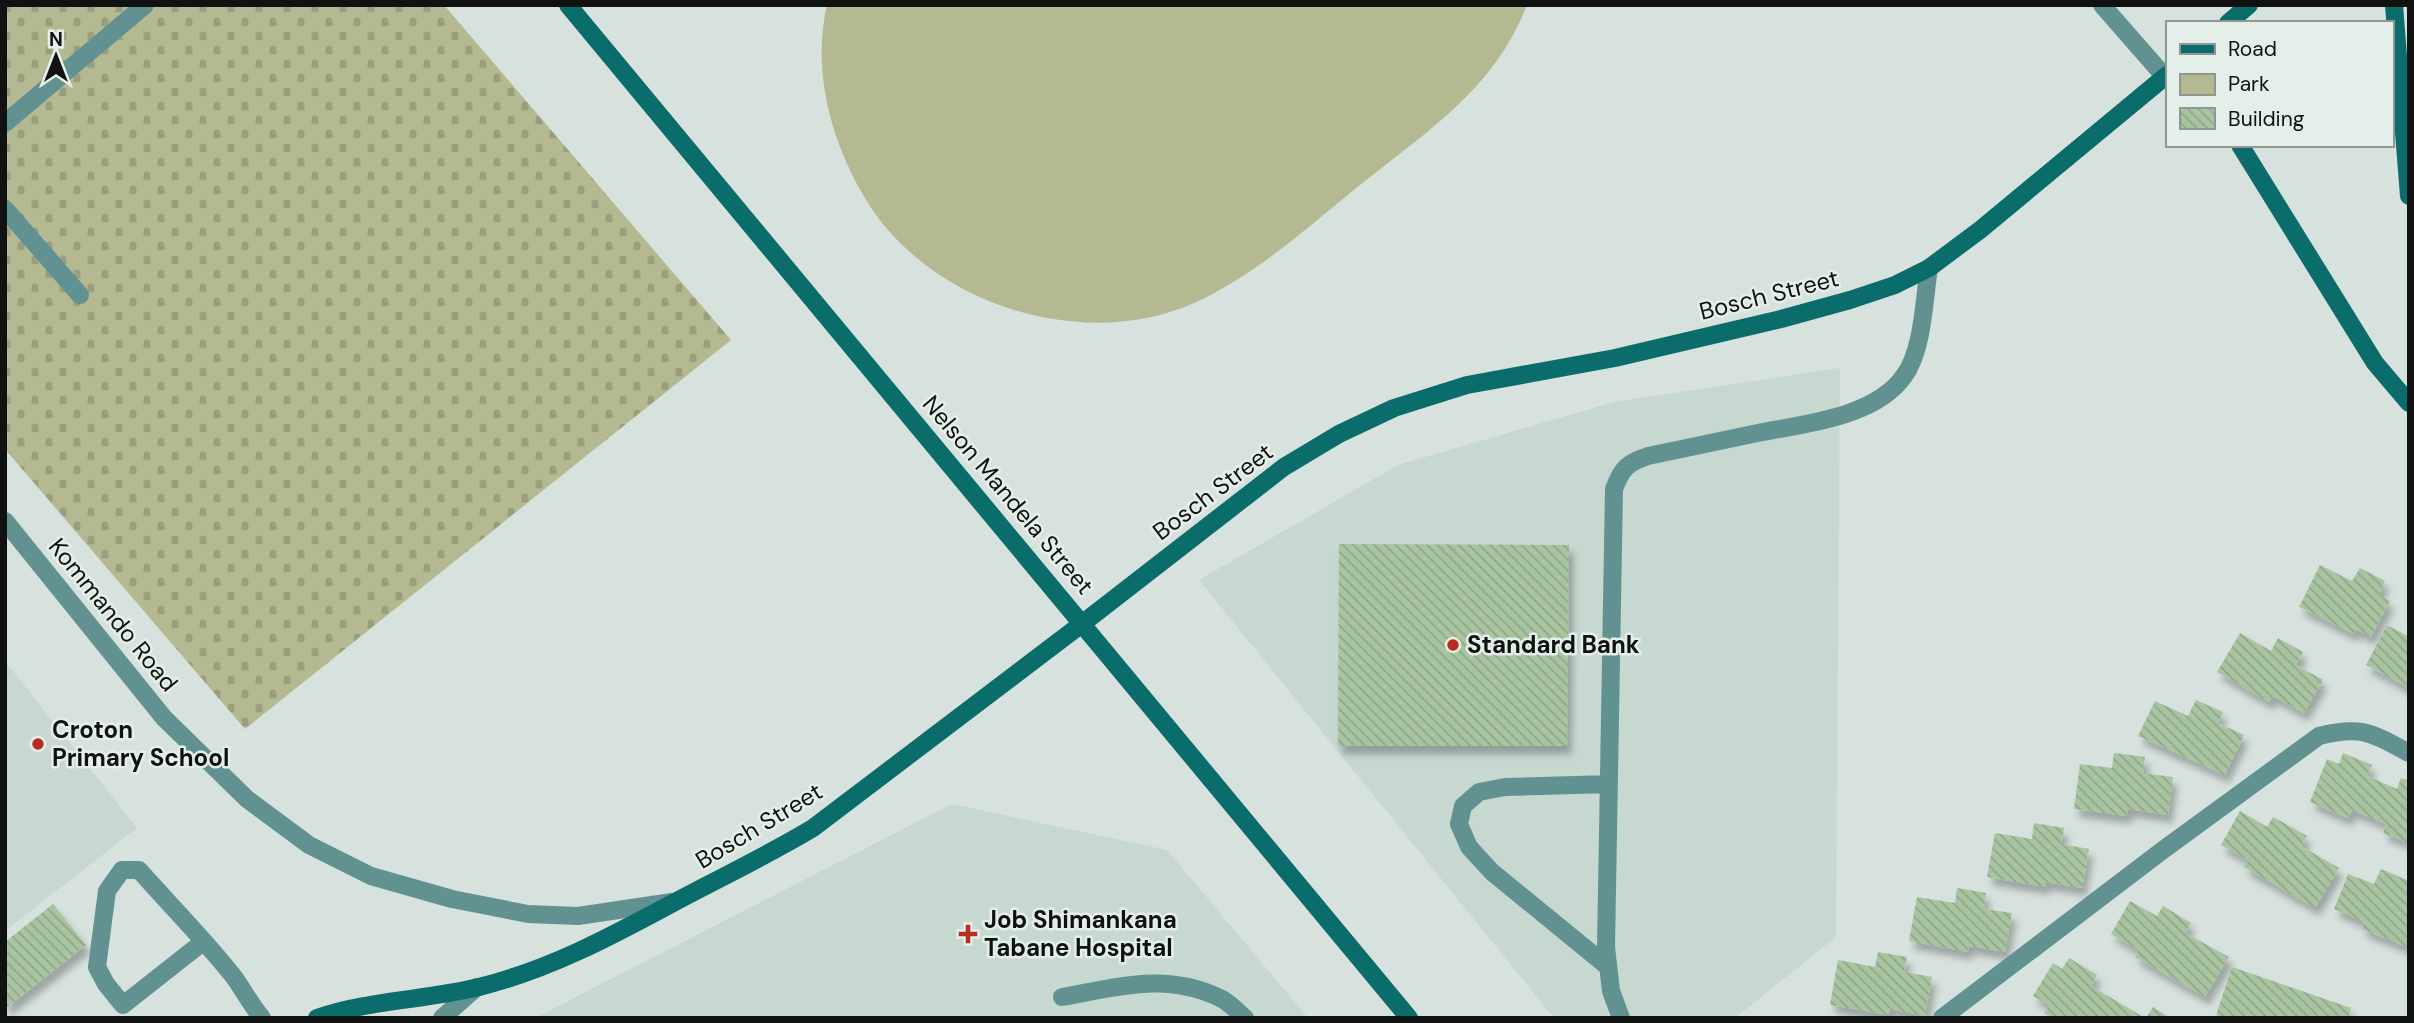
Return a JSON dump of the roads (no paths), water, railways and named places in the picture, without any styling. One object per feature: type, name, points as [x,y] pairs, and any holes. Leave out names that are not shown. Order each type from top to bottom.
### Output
[{"type":"street","points":[[5,123],[145,5]]},
{"type":"street","name":"Nelson Mandela Street","points":[[568,5],[1409,1018]]},
{"type":"street","points":[[2102,5],[2166,77]]},
{"type":"street","points":[[2230,21],[2249,5]]},
{"type":"street","points":[[2394,5],[2409,196]]},
{"type":"street","name":"Bosch Street","points":[[317,1018],[403,998],[477,987],[536,970],[587,949],[747,866],[813,828],[1284,467],[1339,434],[1394,408],[1466,385],[1615,358],[1793,316],[1895,285],[1929,268],[1980,230],[2166,77]]},
{"type":"street","points":[[2241,147],[2375,363],[2409,403]]},
{"type":"street","points":[[5,209],[79,295]]},
{"type":"street","points":[[1621,1018],[1611,991],[1607,966],[1614,489],[1621,470],[1648,456],[1829,419],[1884,396],[1904,377],[1916,351],[1929,268]]},
{"type":"street","name":"Kommando Road","points":[[5,521],[164,718],[247,799],[309,845],[371,876],[452,899],[528,914],[578,916],[677,901]]},
{"type":"street","points":[[1942,1018],[2163,850],[2319,736],[2342,730],[2365,731],[2409,753]]},
{"type":"street","points":[[1607,966],[1492,872],[1469,847],[1459,824],[1463,806],[1479,792],[1505,787],[1609,784]]},
{"type":"street","points":[[203,942],[123,1005],[106,984],[97,967],[107,891],[122,870],[139,870],[203,942],[234,978],[262,1018]]},
{"type":"street","points":[[1062,997],[1134,984],[1183,984],[1223,999],[1245,1018]]},
{"type":"street","points":[[442,1018],[477,987]]},
{"type":"place","name":"Standard Bank","points":[[1453,645]]},
{"type":"place","name":"Croton Primary School","points":[[38,744]]},
{"type":"place","name":"Job Shimankana Tabane Hospital","points":[[968,934]]}]
